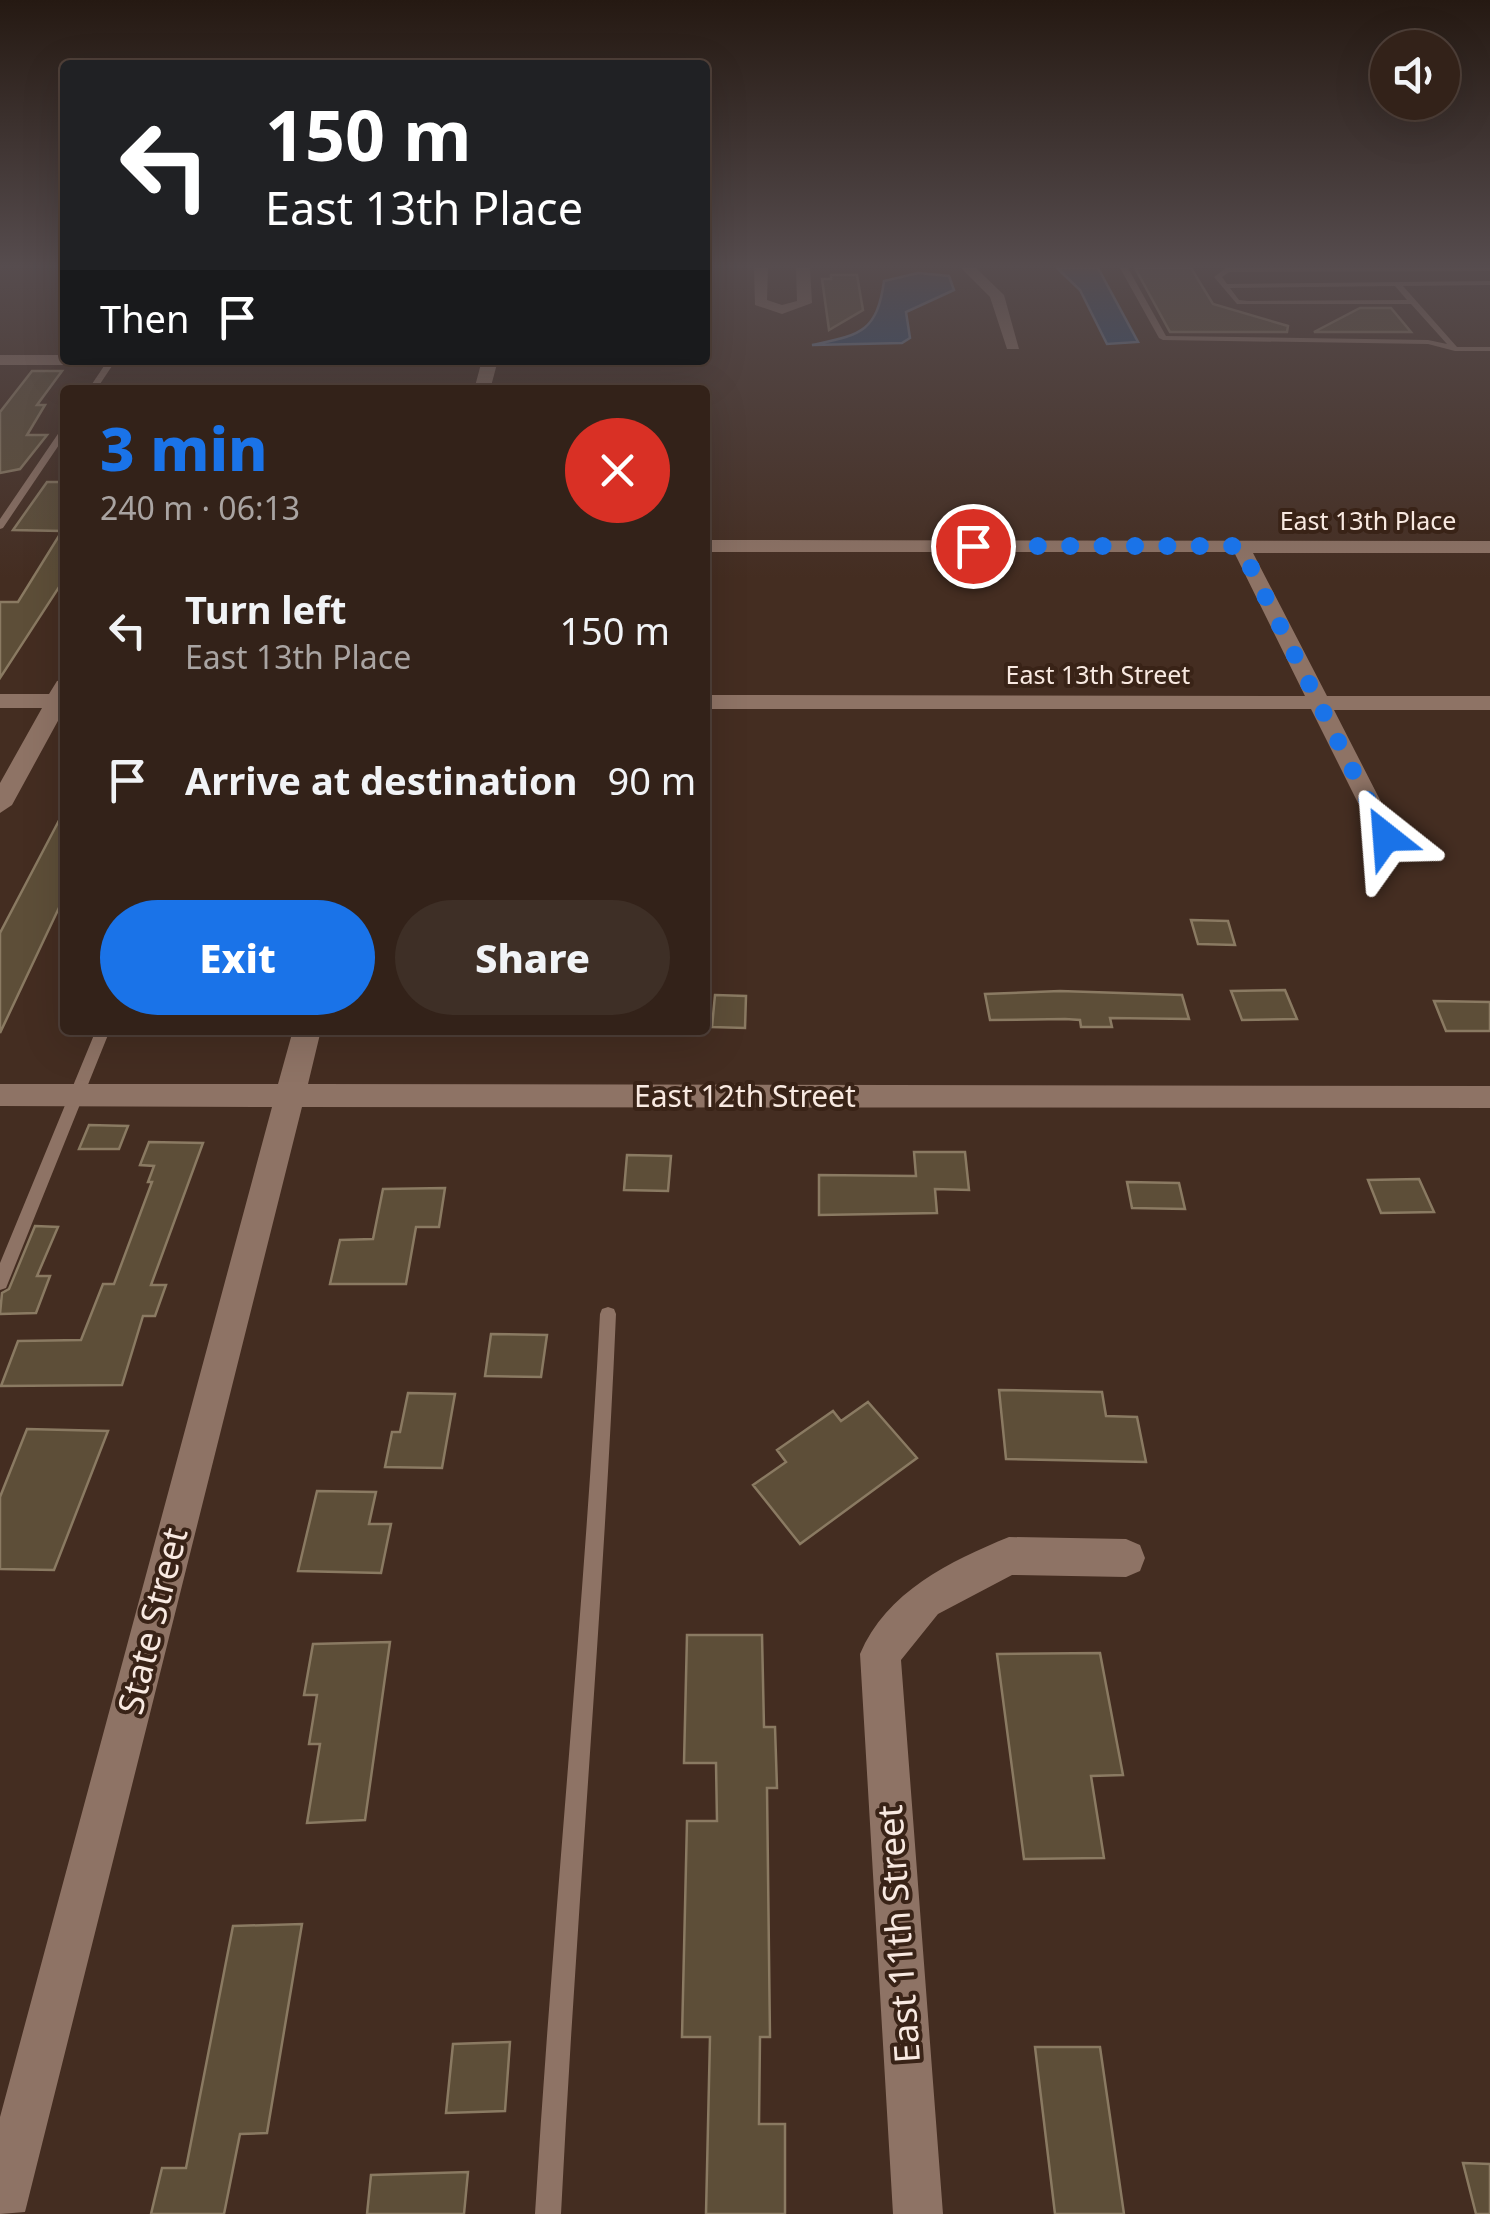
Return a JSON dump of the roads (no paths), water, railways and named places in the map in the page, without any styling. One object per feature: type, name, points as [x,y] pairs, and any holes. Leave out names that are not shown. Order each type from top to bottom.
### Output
[{"type":"street","name":"East 13th Place","points":[[710,546],[1490,547]]},
{"type":"street","points":[[1240,546],[1386,837]]},
{"type":"street","points":[[0,701],[60,696]]},
{"type":"street","points":[[0,805],[60,700]]},
{"type":"street","name":"East 13th Street","points":[[710,702],[1490,704]]},
{"type":"street","name":"State Street","points":[[0,2212],[305,1035]]},
{"type":"street","name":"East 12th Street","points":[[0,1096],[1490,1097]]},
{"type":"street","name":"East 11th Street","points":[[918,2214],[880,1654],[924,1600],[1009,1556],[1126,1558]]},
{"type":"lane","points":[[0,526],[60,437]]},
{"type":"lane","points":[[0,1283],[101,1035]]},
{"type":"lane","points":[[548,2214],[557,2025],[604,1428],[608,1314]]}]
